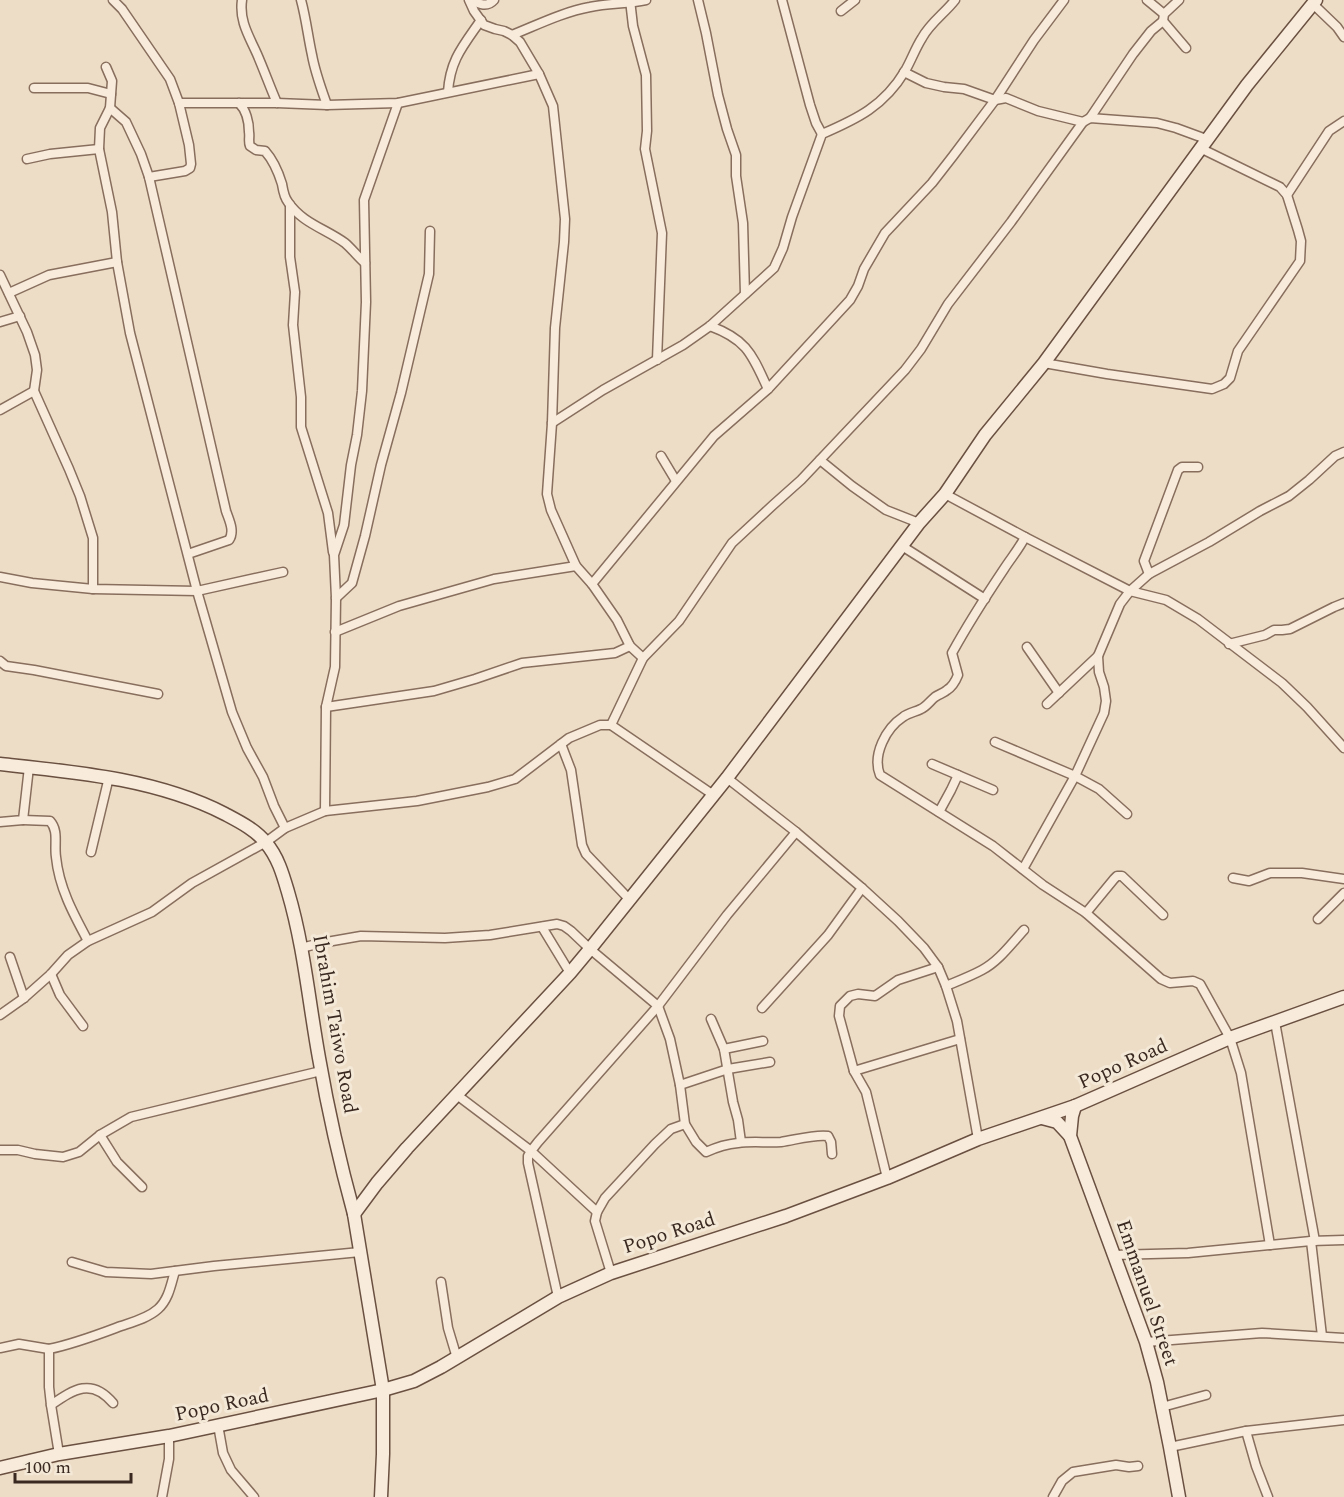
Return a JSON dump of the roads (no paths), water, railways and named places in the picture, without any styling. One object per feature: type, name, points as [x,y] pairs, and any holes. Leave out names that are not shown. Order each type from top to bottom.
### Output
[{"type":"main road","points":[[354,1214],[392,1165],[570,973],[727,777],[919,523],[945,494],[985,435],[1044,363],[1247,85],[1315,2]]},
{"type":"main road","name":"Ibrahim Taiwo Road","points":[[0,764],[109,777],[165,790],[206,804],[246,825],[266,842],[279,862],[294,912],[321,1071],[354,1214],[383,1390],[381,1497]]},
{"type":"main road","name":"Popo Road","points":[[0,1468],[60,1454],[169,1436],[383,1390],[414,1381],[558,1297],[610,1272],[786,1216],[886,1178],[978,1139],[1075,1106],[1230,1038],[1344,997]]},
{"type":"main road","name":"Emmanuel Street","points":[[1075,1106],[1070,1136],[1146,1342],[1157,1382],[1179,1497]]},
{"type":"main road","points":[[1041,1118],[1057,1122],[1070,1136]]},
{"type":"street","points":[[113,0],[124,4],[170,79],[179,103],[189,145],[190,168],[185,171],[149,177]]},
{"type":"street","points":[[242,0],[243,26],[277,103]]},
{"type":"street","points":[[301,0],[315,69],[327,105]]},
{"type":"street","points":[[469,0],[482,6],[494,0]]},
{"type":"street","points":[[469,0],[484,25],[504,31],[520,42],[539,74],[553,106],[565,219],[555,328],[547,494],[550,510],[576,566],[592,584],[617,620],[630,646],[643,658]]},
{"type":"street","points":[[512,36],[571,11],[646,0]]},
{"type":"street","points":[[698,0],[718,95],[736,155],[736,176],[743,223],[746,294]]},
{"type":"street","points":[[782,0],[810,105],[822,134]]},
{"type":"street","points":[[841,11],[855,0]]},
{"type":"street","points":[[552,423],[603,390],[683,345],[710,326],[774,268],[822,134],[868,112],[886,96],[904,72],[932,24],[956,0]]},
{"type":"street","points":[[592,584],[714,436],[768,389],[850,300],[864,269],[885,233],[932,183],[995,100],[1034,40],[1064,0]]},
{"type":"street","points":[[1147,0],[1164,18],[1186,48]]},
{"type":"street","points":[[611,725],[643,658],[679,621],[732,543],[801,480],[910,363],[948,304],[1087,120],[1133,54],[1179,0]]},
{"type":"street","points":[[630,2],[633,26],[646,75],[645,149],[662,233],[657,360]]},
{"type":"street","points":[[1315,2],[1344,37]]},
{"type":"street","points":[[448,92],[449,74],[458,55],[481,20]]},
{"type":"street","points":[[106,67],[112,81],[110,108],[100,128],[99,149],[112,212],[117,262],[130,333],[197,591],[232,711],[285,828]]},
{"type":"street","points":[[904,72],[927,83],[964,88],[995,100],[1006,98],[1038,111],[1087,120],[1157,123],[1176,128],[1280,187],[1287,195],[1301,241],[1300,261],[1238,351],[1230,378],[1224,384],[1212,389],[1044,363]]},
{"type":"street","points":[[179,103],[327,105],[398,103],[539,74]]},
{"type":"street","points":[[34,88],[88,87],[111,94]]},
{"type":"street","points":[[334,555],[344,525],[362,391],[366,302],[364,200],[398,103]]},
{"type":"street","points":[[239,104],[248,120],[250,146],[256,150],[265,151],[271,157],[290,205],[309,223],[346,244],[365,263]]},
{"type":"street","points":[[110,108],[126,122],[149,177],[232,530],[229,540],[188,554]]},
{"type":"street","points":[[1287,195],[1329,131],[1344,121]]},
{"type":"street","points":[[27,159],[99,149]]},
{"type":"street","points":[[290,205],[290,257],[295,292],[293,325],[301,397],[301,427],[328,513],[334,555],[335,667],[326,706],[325,811]]},
{"type":"street","points":[[336,598],[352,583],[365,536],[429,274],[430,231]]},
{"type":"street","points":[[9,293],[49,275],[117,262]]},
{"type":"street","points":[[0,275],[20,316],[35,355],[37,370],[34,391],[80,496],[93,538],[93,589]]},
{"type":"street","points":[[0,322],[20,316]]},
{"type":"street","points":[[710,326],[725,331],[742,344],[753,356],[768,389]]},
{"type":"street","points":[[0,410],[34,391]]},
{"type":"street","points":[[1047,704],[1098,656],[1120,604],[1130,591],[1149,574],[1289,496],[1335,456],[1344,452]]},
{"type":"street","points":[[661,456],[676,481]]},
{"type":"street","points":[[820,460],[886,510],[919,523]]},
{"type":"street","points":[[1149,574],[1144,561],[1178,470],[1182,467],[1198,467]]},
{"type":"street","points":[[945,494],[1130,591],[1166,600],[1198,619],[1282,683],[1344,748]]},
{"type":"street","points":[[1025,537],[952,653],[958,675],[949,690],[937,695],[923,709],[903,716],[893,725],[885,738],[877,759],[877,767],[880,775],[993,846],[1043,885],[1086,913],[1161,979],[1170,983],[1193,981],[1200,984],[1230,1038],[1241,1073],[1270,1245]]},
{"type":"street","points":[[902,546],[985,599]]},
{"type":"street","points":[[335,632],[399,606],[494,579],[576,566]]},
{"type":"street","points":[[0,577],[32,583],[93,589],[197,591],[283,572]]},
{"type":"street","points":[[1229,644],[1265,635],[1274,630],[1290,628],[1344,603]]},
{"type":"street","points":[[326,706],[434,691],[522,663],[615,653],[630,646]]},
{"type":"street","points":[[1027,647],[1059,693]]},
{"type":"street","points":[[1023,869],[1075,776],[1104,713],[1106,701],[1099,672],[1098,656]]},
{"type":"street","points":[[0,660],[6,666],[158,694]]},
{"type":"street","points":[[0,1015],[24,998],[51,975],[68,955],[88,941],[152,912],[192,883],[266,842],[285,828],[325,811],[417,801],[488,787],[515,779],[569,738],[600,725],[611,725],[712,794]]},
{"type":"street","points":[[995,742],[1075,776],[1099,789],[1127,814]]},
{"type":"street","points":[[561,744],[570,770],[582,845],[586,854],[629,899]]},
{"type":"street","points":[[932,764],[993,790]]},
{"type":"street","points":[[22,820],[29,767]]},
{"type":"street","points":[[939,812],[958,775]]},
{"type":"street","points":[[91,852],[109,777]]},
{"type":"street","points":[[727,777],[862,888],[924,948],[938,967],[957,1021],[978,1139]]},
{"type":"street","points":[[0,822],[50,820],[54,825],[56,858],[61,881],[70,907],[88,941]]},
{"type":"street","points":[[558,1297],[528,1156],[537,1142],[658,1006],[727,915],[796,832]]},
{"type":"street","points":[[1233,878],[1249,881],[1270,873],[1302,873],[1344,879]]},
{"type":"street","points":[[1086,913],[1114,879],[1122,876],[1163,915]]},
{"type":"street","points":[[762,1008],[828,935],[862,888]]},
{"type":"street","points":[[1318,919],[1344,893]]},
{"type":"street","points":[[301,948],[361,936],[445,938],[490,935],[557,924],[564,926],[658,1006],[670,1039],[680,1085],[685,1124],[696,1142],[706,1152],[720,1146],[741,1142],[778,1142],[822,1135],[830,1139],[832,1154]]},
{"type":"street","points":[[542,927],[570,973]]},
{"type":"street","points":[[946,986],[990,965],[1024,930]]},
{"type":"street","points":[[10,957],[24,998]]},
{"type":"street","points":[[886,1178],[866,1092],[854,1071],[839,1016],[840,1005],[850,996],[858,994],[874,996],[898,980],[938,967]]},
{"type":"street","points":[[51,975],[60,995],[83,1026]]},
{"type":"street","points":[[711,1019],[724,1049],[741,1142]]},
{"type":"street","points":[[1275,1022],[1313,1241],[1322,1336]]},
{"type":"street","points":[[854,1071],[960,1039]]},
{"type":"street","points":[[724,1049],[763,1041]]},
{"type":"street","points":[[680,1085],[728,1069],[770,1062]]},
{"type":"street","points":[[0,1150],[18,1150],[63,1157],[79,1152],[100,1135],[131,1117],[321,1071]]},
{"type":"street","points":[[457,1095],[531,1151],[597,1212]]},
{"type":"street","points":[[610,1272],[595,1221],[597,1212],[605,1198],[655,1144],[671,1129],[685,1124]]},
{"type":"street","points":[[100,1135],[117,1162],[142,1187]]},
{"type":"street","points":[[1113,1255],[1188,1252],[1344,1240]]},
{"type":"street","points":[[72,1262],[106,1272],[151,1274],[360,1252]]},
{"type":"street","points":[[0,1348],[19,1344],[50,1349],[90,1338],[147,1317],[164,1303],[175,1271]]},
{"type":"street","points":[[441,1282],[448,1328],[457,1358]]},
{"type":"street","points":[[1146,1342],[1262,1333],[1344,1338]]},
{"type":"street","points":[[50,1349],[49,1387],[60,1454]]},
{"type":"street","points":[[51,1405],[68,1394],[91,1387],[108,1397],[113,1403]]},
{"type":"street","points":[[1162,1407],[1206,1395]]},
{"type":"street","points":[[1170,1447],[1246,1431],[1344,1420]]},
{"type":"street","points":[[218,1425],[224,1453],[231,1470],[254,1497]]},
{"type":"street","points":[[1246,1431],[1256,1466],[1269,1497]]},
{"type":"street","points":[[162,1497],[169,1459],[169,1436]]},
{"type":"street","points":[[1053,1497],[1062,1481],[1073,1472],[1116,1464],[1129,1467],[1138,1466]]}]
